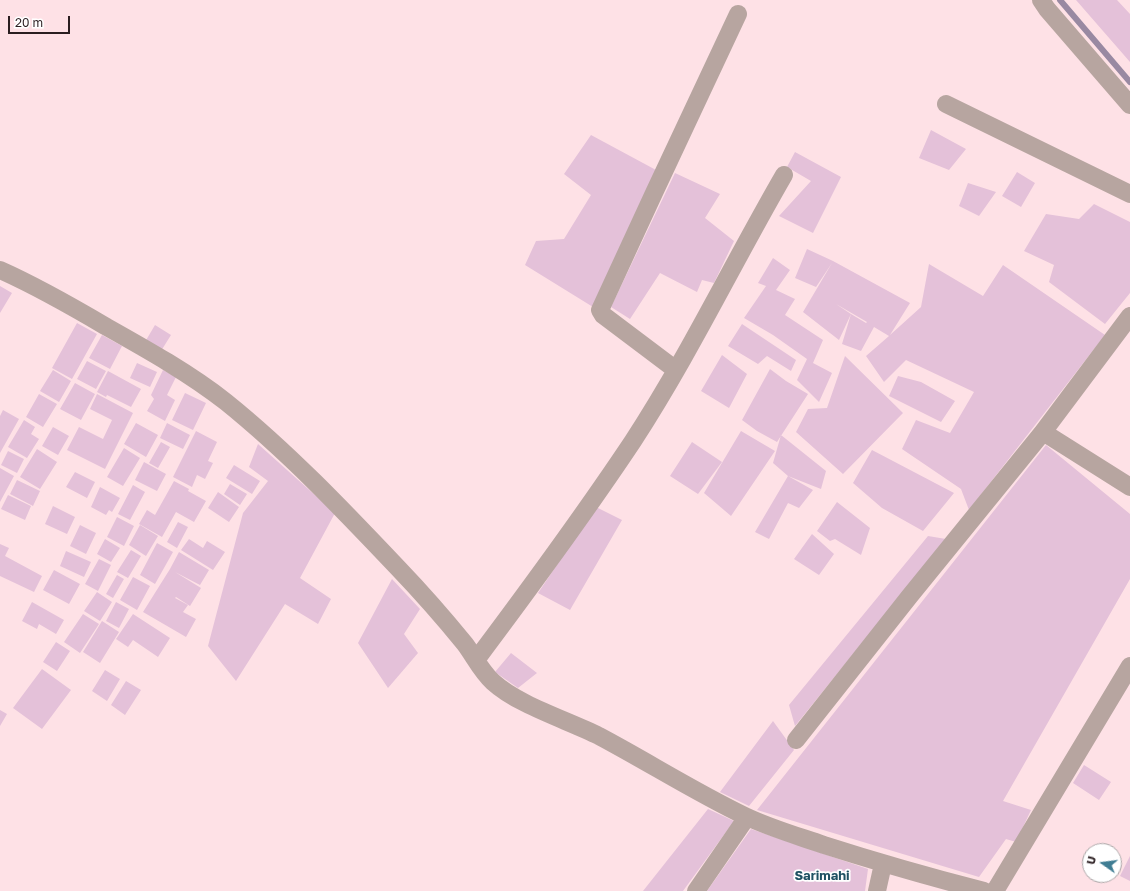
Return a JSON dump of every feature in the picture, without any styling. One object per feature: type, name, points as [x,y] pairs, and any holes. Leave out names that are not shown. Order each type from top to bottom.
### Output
[{"type":"street","points":[[1041,0],[1047,9],[1130,105]]},
{"type":"street","points":[[676,370],[603,315],[600,310],[738,14]]},
{"type":"street","points":[[946,104],[1130,194]]},
{"type":"street","points":[[476,660],[548,564],[633,440],[714,304],[747,238],[784,175]]},
{"type":"street","points":[[0,270],[64,302],[169,363],[223,400],[274,442],[353,520],[433,606],[493,682],[515,697],[618,746],[747,817],[806,839],[883,864],[984,891]]},
{"type":"street","points":[[796,740],[1043,432],[1130,316]]},
{"type":"street","points":[[1043,432],[1130,487]]},
{"type":"street","points":[[995,891],[1130,666]]},
{"type":"street","points":[[696,891],[747,817]]},
{"type":"street","points":[[877,891],[883,864]]},
{"type":"building","points":[[1076,0],[1117,0],[1130,14],[1130,62]]},
{"type":"building","points":[[931,130],[966,149],[949,170],[919,158]]},
{"type":"building","points":[[591,135],[656,170],[593,307],[525,265],[536,241],[564,239],[591,195],[564,174]]},
{"type":"building","points":[[795,152],[841,177],[813,233],[779,216],[811,181],[787,167]]},
{"type":"building","points":[[1017,172],[1035,183],[1021,207],[1002,196]]},
{"type":"building","points":[[675,173],[720,194],[705,218],[734,241],[714,283],[702,280],[697,292],[660,273],[630,319],[611,307]]},
{"type":"building","points":[[968,183],[996,192],[979,216],[959,206]]},
{"type":"building","points":[[1094,204],[1130,222],[1130,293],[1105,324],[1049,282],[1054,265],[1024,251],[1046,214],[1079,219]]},
{"type":"building","points":[[807,249],[833,261],[910,303],[890,335],[921,307],[929,264],[983,296],[1003,265],[1105,335],[969,510],[961,489],[902,449],[916,420],[950,433],[974,392],[906,360],[884,382],[866,356],[889,336],[874,327],[861,351],[842,344],[851,314],[839,340],[803,312],[832,263],[816,287],[795,278]],"holes":[[[836,304],[867,322],[866,323]]]},
{"type":"building","points":[[773,258],[790,270],[776,290],[795,299],[785,315],[823,340],[813,363],[832,373],[819,402],[797,380],[807,359],[773,335],[744,318],[766,286],[758,283]]},
{"type":"building","points":[[0,286],[12,293],[0,313]]},
{"type":"building","points":[[77,323],[97,334],[72,379],[52,368]]},
{"type":"building","points":[[742,324],[796,360],[791,371],[767,356],[758,364],[728,346]]},
{"type":"building","points":[[155,325],[171,335],[161,351],[145,342]]},
{"type":"building","points":[[102,335],[122,346],[110,369],[89,358]]},
{"type":"building","points":[[722,355],[747,374],[729,408],[701,391]]},
{"type":"building","points":[[845,356],[903,413],[843,474],[796,432],[808,409],[827,408]]},
{"type":"building","points":[[87,361],[106,371],[96,389],[77,379]]},
{"type":"building","points":[[137,363],[157,372],[150,387],[130,378]]},
{"type":"building","points":[[770,369],[786,381],[808,394],[777,442],[757,431],[742,420]]},
{"type":"building","points":[[53,370],[71,381],[59,402],[40,391]]},
{"type":"building","points":[[163,370],[176,377],[167,395],[175,400],[165,421],[147,411],[154,399],[151,395]]},
{"type":"building","points":[[108,371],[141,389],[131,407],[107,395],[106,397],[97,392]]},
{"type":"building","points":[[898,376],[921,382],[955,401],[941,422],[889,396]]},
{"type":"building","points":[[75,383],[95,394],[81,420],[60,409]]},
{"type":"building","points":[[185,393],[206,403],[193,430],[172,420]]},
{"type":"building","points":[[39,394],[57,404],[43,427],[26,417]]},
{"type":"building","points":[[97,394],[133,413],[105,469],[67,450],[79,427],[103,439],[112,420],[90,409]]},
{"type":"building","points":[[3,410],[19,419],[0,453],[0,416]]},
{"type":"building","points":[[24,420],[35,427],[31,434],[39,439],[27,458],[8,447]]},
{"type":"building","points":[[136,423],[158,435],[146,457],[124,444]]},
{"type":"building","points":[[167,423],[190,435],[183,449],[160,438]]},
{"type":"building","points":[[53,427],[69,436],[58,455],[42,446]]},
{"type":"building","points":[[196,431],[217,442],[208,461],[213,463],[205,479],[197,475],[192,487],[173,477]]},
{"type":"building","points":[[741,431],[775,451],[731,516],[704,493]]},
{"type":"building","points":[[781,435],[826,471],[821,489],[788,476],[773,463]]},
{"type":"building","points":[[161,442],[170,447],[158,468],[149,463]]},
{"type":"building","points":[[692,442],[722,462],[698,494],[670,476]]},
{"type":"building","points":[[258,444],[335,513],[300,578],[331,599],[318,624],[285,604],[236,681],[208,646],[243,513],[268,481],[249,467]]},
{"type":"building","points":[[1046,445],[1130,514],[1130,579],[1003,801],[1031,810],[1016,842],[1006,839],[979,877],[757,810]]},
{"type":"building","points":[[124,448],[140,458],[123,486],[107,477]]},
{"type":"building","points":[[37,449],[57,462],[40,489],[20,477]]},
{"type":"building","points":[[872,450],[954,493],[923,531],[882,508],[853,483]]},
{"type":"building","points":[[8,451],[24,459],[17,473],[1,465]]},
{"type":"building","points":[[144,462],[166,474],[157,491],[135,480]]},
{"type":"building","points":[[234,465],[260,481],[252,494],[226,478]]},
{"type":"building","points":[[0,468],[14,476],[0,502]]},
{"type":"building","points":[[75,472],[95,482],[87,498],[66,487]]},
{"type":"building","points":[[788,476],[813,490],[799,508],[788,503],[769,539],[755,532]]},
{"type":"building","points":[[17,480],[40,491],[33,506],[10,494]]},
{"type":"building","points":[[174,481],[206,501],[194,522],[176,512],[162,537],[139,524],[147,510],[155,515]]},
{"type":"building","points":[[230,484],[247,494],[240,505],[224,494]]},
{"type":"building","points":[[133,485],[145,492],[130,520],[118,514]]},
{"type":"building","points":[[100,487],[120,498],[112,512],[109,510],[106,515],[91,507]]},
{"type":"building","points":[[218,492],[239,507],[229,522],[208,508]]},
{"type":"building","points":[[8,495],[31,506],[25,520],[1,509]]},
{"type":"building","points":[[837,502],[870,528],[861,555],[835,539],[830,541],[817,531]]},
{"type":"building","points":[[53,506],[75,517],[67,534],[45,524]]},
{"type":"building","points":[[596,507],[622,520],[570,610],[538,593]]},
{"type":"building","points":[[117,517],[134,526],[124,546],[107,537]]},
{"type":"building","points":[[178,522],[188,527],[177,548],[167,542]]},
{"type":"building","points":[[80,525],[96,533],[86,554],[70,546]]},
{"type":"building","points":[[140,525],[158,536],[146,556],[129,545]]},
{"type":"building","points":[[812,534],[834,554],[819,575],[794,559]]},
{"type":"building","points":[[928,536],[946,539],[795,726],[789,705]]},
{"type":"building","points":[[105,539],[120,548],[111,562],[97,554]]},
{"type":"building","points":[[189,539],[203,548],[207,541],[225,552],[213,570],[181,550]]},
{"type":"building","points":[[157,543],[173,552],[155,584],[140,575]]},
{"type":"building","points":[[0,544],[9,548],[5,556],[42,576],[34,592],[0,576]]},
{"type":"building","points":[[131,550],[141,556],[128,578],[117,572]]},
{"type":"building","points":[[66,551],[91,562],[84,577],[60,566]]},
{"type":"building","points":[[179,552],[209,570],[200,585],[175,572],[201,588],[190,606],[176,597],[175,598],[188,605],[183,612],[196,619],[186,637],[143,612]]},
{"type":"building","points":[[99,559],[111,565],[98,591],[85,584]]},
{"type":"building","points":[[54,570],[80,584],[69,604],[43,590]]},
{"type":"building","points":[[117,575],[124,579],[113,598],[106,594]]},
{"type":"building","points":[[133,577],[150,586],[137,610],[120,600]]},
{"type":"building","points":[[392,579],[420,609],[404,634],[418,653],[388,688],[358,643]]},
{"type":"building","points":[[97,592],[112,602],[100,621],[84,611]]},
{"type":"building","points":[[32,602],[64,620],[56,634],[39,624],[37,629],[22,621]]},
{"type":"building","points":[[116,602],[129,609],[119,628],[106,621]]},
{"type":"building","points":[[83,614],[99,624],[80,653],[64,642]]},
{"type":"building","points":[[133,614],[170,638],[158,657],[133,640],[128,647],[116,639]]},
{"type":"building","points":[[102,621],[119,632],[100,663],[83,652]]},
{"type":"building","points":[[56,642],[70,651],[57,671],[43,662]]},
{"type":"building","points":[[511,653],[537,673],[518,688],[495,672]]},
{"type":"building","points":[[42,669],[71,690],[42,729],[13,708]]},
{"type":"building","points":[[105,670],[120,679],[107,701],[92,691]]},
{"type":"building","points":[[126,681],[141,690],[125,715],[111,705]]},
{"type":"building","points":[[0,710],[7,714],[0,726]]},
{"type":"building","points":[[773,721],[794,750],[749,806],[720,792]]},
{"type":"building","points":[[1084,765],[1111,782],[1099,800],[1073,783]]},
{"type":"building","points":[[708,809],[734,821],[683,891],[643,891]]},
{"type":"building","points":[[751,829],[868,869],[865,891],[707,891]]},
{"type":"building","points":[[1130,856],[1130,881],[1122,877],[1122,872]]},
{"type":"waterway","points":[[1060,0],[1130,82]]},
{"type":"district","name":"Sarimahi","points":[[822,876]]}]
